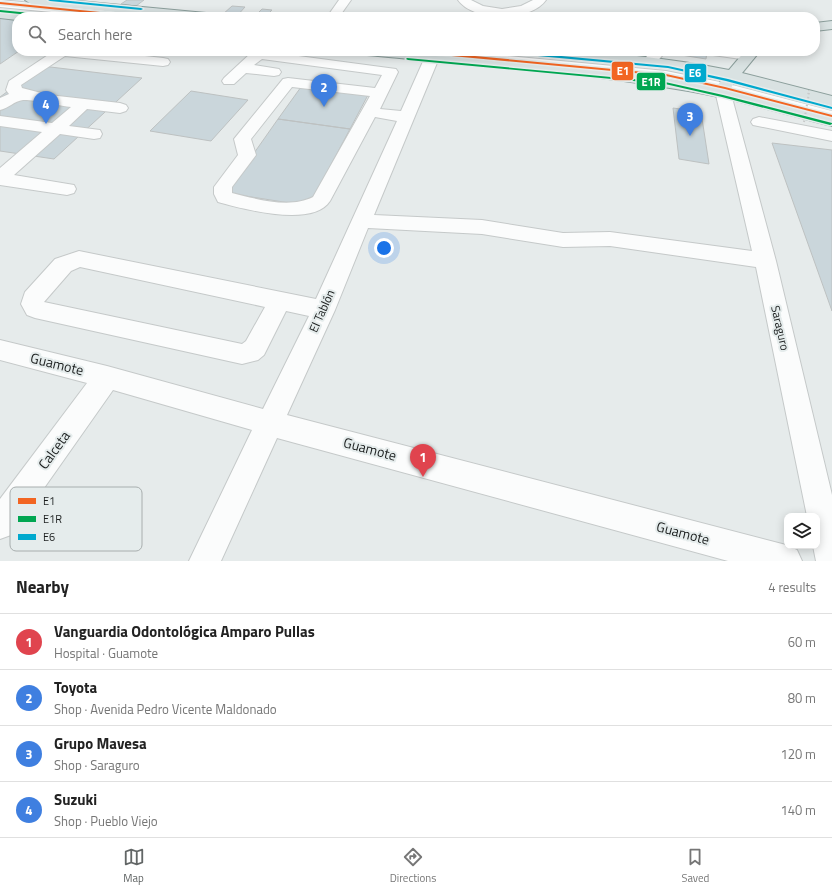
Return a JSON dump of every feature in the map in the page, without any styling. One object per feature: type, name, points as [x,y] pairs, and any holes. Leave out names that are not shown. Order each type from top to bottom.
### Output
[{"type":"main road","points":[[31,0],[82,12]]},
{"type":"main road","points":[[0,14],[12,16]]},
{"type":"main road","points":[[421,56],[542,67],[656,81],[727,85],[832,101]]},
{"type":"main road","points":[[655,56],[727,85],[832,121]]},
{"type":"main road","points":[[727,85],[748,56]]},
{"type":"street","points":[[337,12],[345,0]]},
{"type":"street","points":[[464,0],[483,12]]},
{"type":"street","points":[[516,12],[529,9],[540,0]]},
{"type":"street","points":[[0,3],[74,12]]},
{"type":"street","points":[[0,8],[61,12]]},
{"type":"street","points":[[0,82],[34,56]]},
{"type":"street","points":[[55,56],[14,84],[14,90],[24,95],[120,108]]},
{"type":"street","points":[[108,56],[163,62]]},
{"type":"street","points":[[229,81],[256,56]]},
{"type":"street","points":[[269,56],[391,72],[320,201],[315,206],[276,208],[226,198],[223,194],[223,187],[247,155],[242,139],[281,77],[305,61]]},
{"type":"street","points":[[463,56],[666,75],[727,85],[832,116]]},
{"type":"street","points":[[531,56],[665,69],[832,109]]},
{"type":"street","name":"El Tablón","points":[[205,561],[323,310],[432,57]]},
{"type":"street","points":[[243,68],[281,77],[380,93]]},
{"type":"street","name":"Saraguro","points":[[727,85],[832,561]]},
{"type":"street","points":[[0,104],[10,98],[24,95]]},
{"type":"street","points":[[0,132],[7,122],[44,98]]},
{"type":"street","points":[[0,178],[85,103]]},
{"type":"street","points":[[370,112],[406,117]]},
{"type":"street","points":[[7,122],[94,134]]},
{"type":"street","points":[[759,122],[832,136]]},
{"type":"street","points":[[0,178],[68,189]]},
{"type":"street","points":[[361,220],[380,223],[482,227],[563,240],[610,239],[765,261]]},
{"type":"street","points":[[280,301],[255,348],[249,353],[242,354],[35,309],[32,304],[33,298],[63,265],[78,259],[280,301],[323,310]]},
{"type":"street","name":"Guamote","points":[[0,350],[107,377],[270,423],[786,561]]},
{"type":"street","name":"Calceta","points":[[27,487],[107,377]]},
{"type":"street","name":"Calceta","points":[[0,524],[10,510]]},
{"type":"path","points":[[804,122],[809,90]]},
{"type":"building","points":[[127,0],[144,0],[136,6],[121,4]]},
{"type":"building","points":[[232,6],[245,7],[240,12],[225,12]]},
{"type":"building","points":[[262,9],[272,10],[270,12],[259,12]]},
{"type":"building","points":[[0,17],[12,18],[12,56],[0,64]]},
{"type":"building","points":[[687,56],[706,56],[706,59]]},
{"type":"building","points":[[42,66],[142,78],[54,159],[0,151],[0,97]]},
{"type":"building","points":[[301,87],[368,95],[350,129],[278,119]]},
{"type":"building","points":[[191,91],[248,100],[211,141],[150,131]]},
{"type":"building","points":[[673,108],[701,112],[709,164],[679,159]]},
{"type":"building","points":[[278,119],[350,129],[309,206],[226,193]]},
{"type":"building","points":[[772,143],[832,150],[832,311]]},
{"type":"transit line","name":"E6","points":[[50,0],[141,9]]},
{"type":"transit line","name":"E1","points":[[0,3],[90,12]]},
{"type":"transit line","name":"E1R","points":[[0,11],[12,12]]},
{"type":"transit line","name":"E1","points":[[463,56],[666,75],[725,88],[832,116]]},
{"type":"transit line","name":"E6","points":[[549,56],[668,67],[727,80],[832,108]]},
{"type":"transit line","name":"E1R","points":[[408,59],[665,83],[723,96],[830,124]]},
{"type":"place","name":"Toyota","points":[[324,107]]},
{"type":"place","name":"Suzuki","points":[[46,124]]},
{"type":"place","name":"Grupo Mavesa","points":[[690,136]]},
{"type":"place","name":"Vanguardia Odontológica Amparo Pullas","points":[[423,477]]}]
